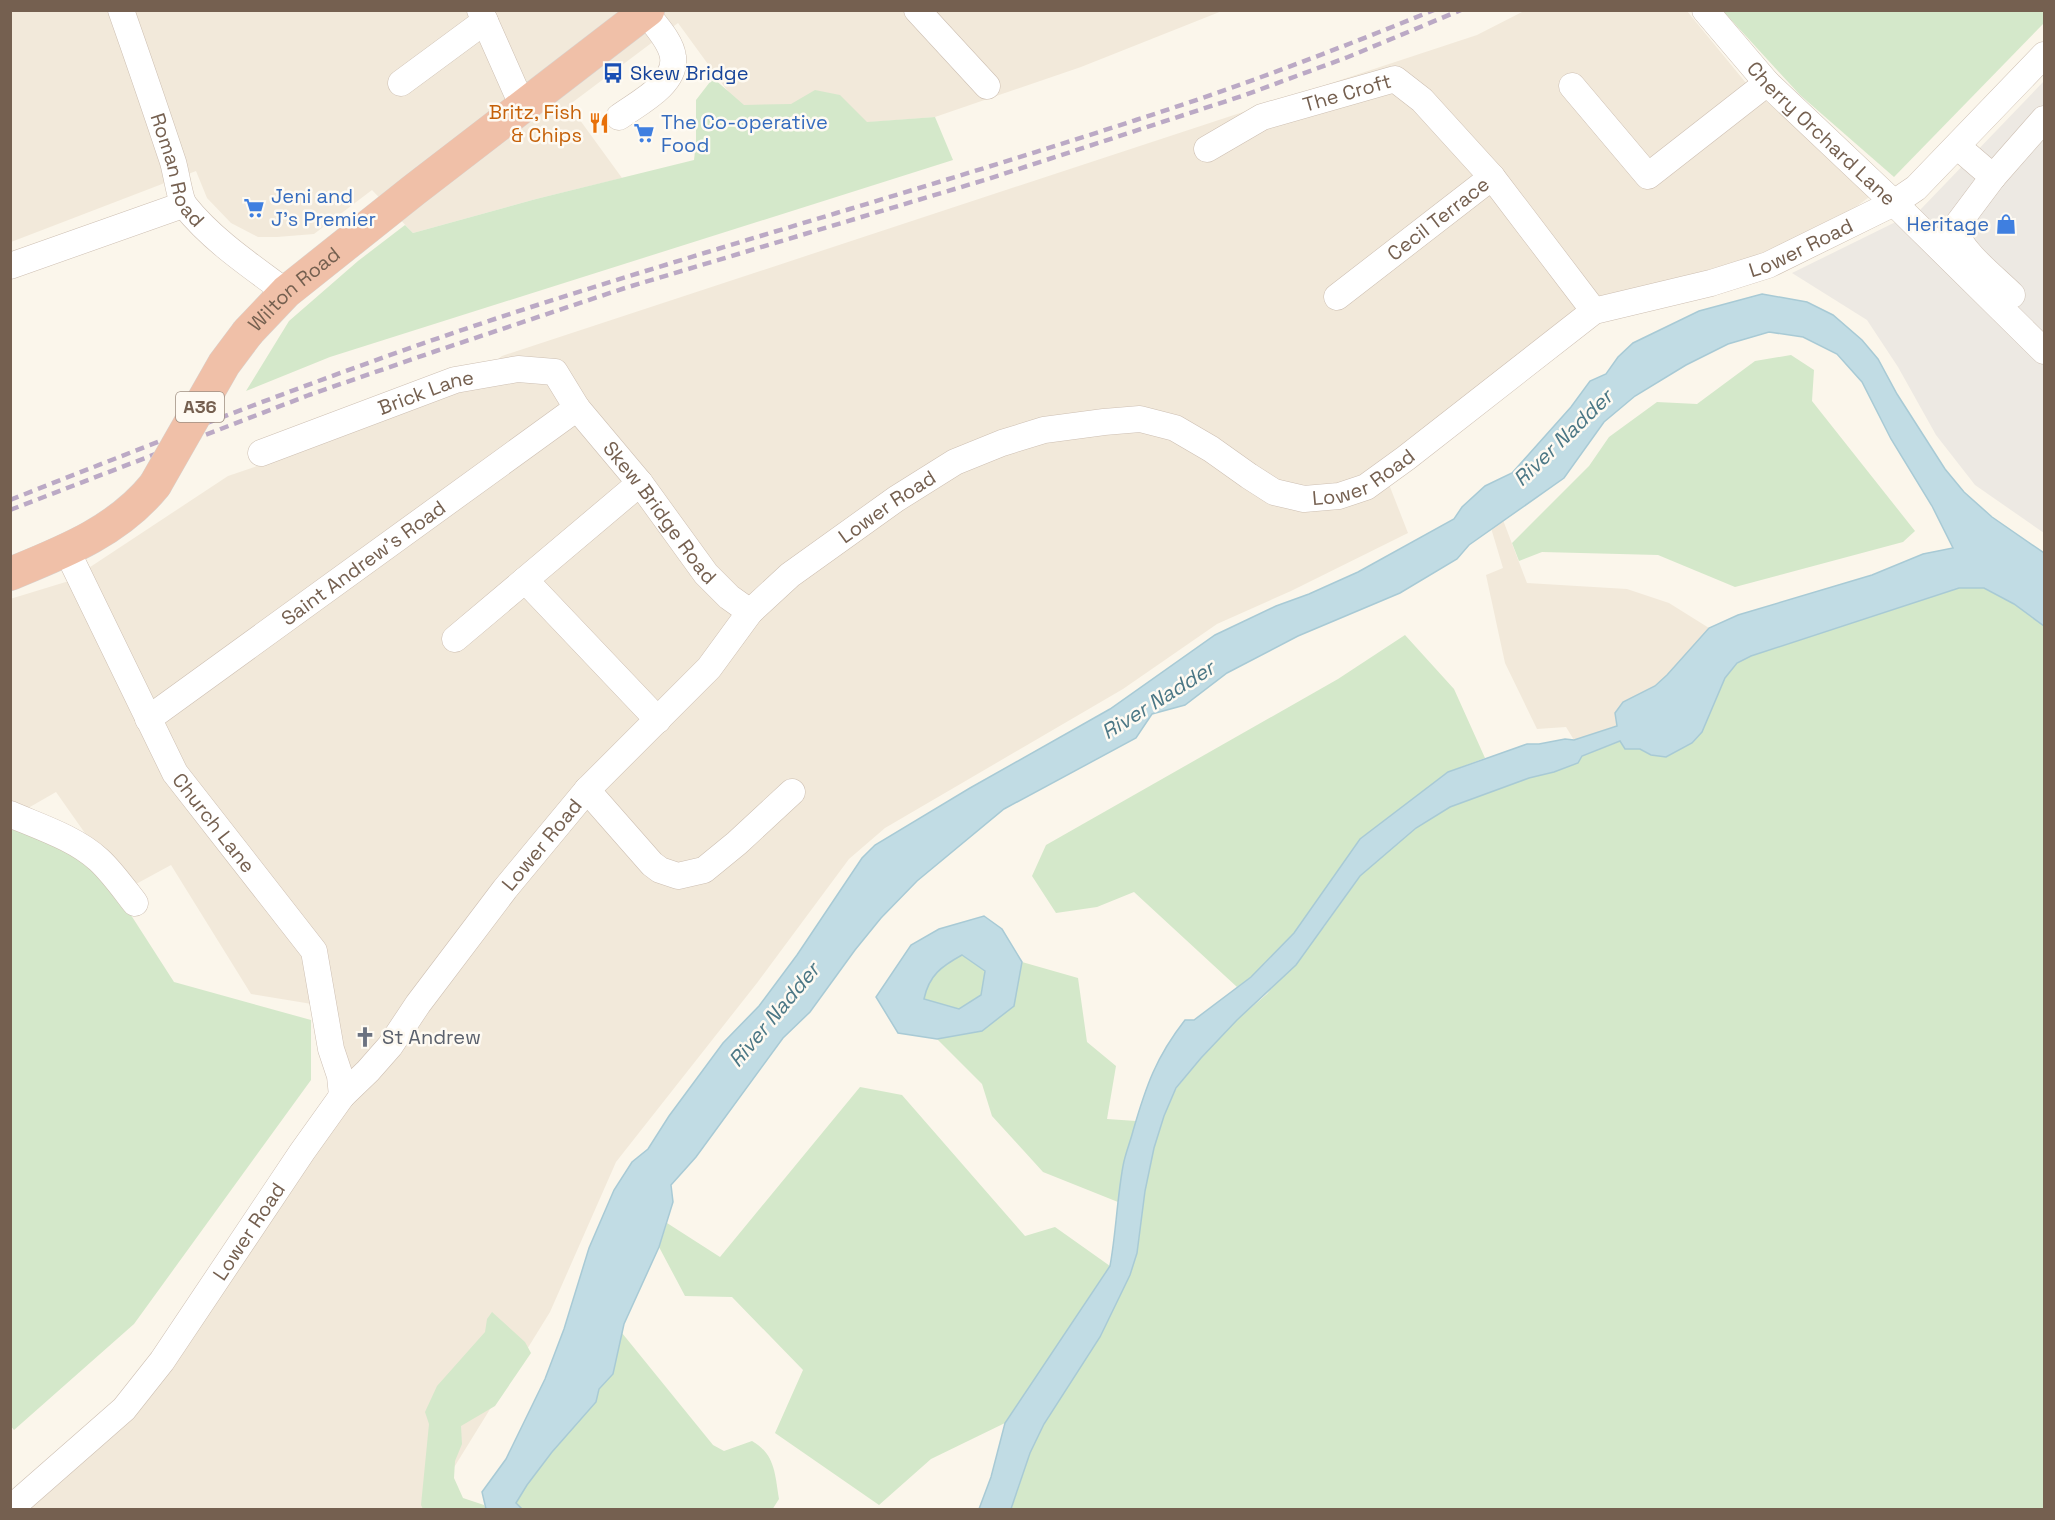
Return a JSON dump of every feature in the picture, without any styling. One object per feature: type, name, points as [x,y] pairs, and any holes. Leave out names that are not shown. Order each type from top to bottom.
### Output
[{"type":"highway","name":"Wilton Road","points":[[10,574],[68,551],[102,532],[138,505],[155,484],[224,364],[248,332],[286,292],[414,190],[647,12]]},
{"type":"street","name":"Roman Road","points":[[121,10],[179,182],[183,203],[222,243],[286,292]]},
{"type":"street","points":[[917,10],[987,86]]},
{"type":"street","name":"Cherry Orchard Lane","points":[[1705,10],[1767,83],[1894,203],[2044,351]]},
{"type":"street","points":[[619,117],[666,82],[672,72],[674,56],[667,41],[647,12]]},
{"type":"street","points":[[401,83],[483,14],[523,107]]},
{"type":"street","name":"Lower Road","points":[[10,1509],[124,1409],[162,1361],[342,1096],[390,1046],[418,1004],[505,889],[587,790],[709,668],[750,612],[790,575],[896,499],[955,462],[1002,443],[1044,430],[1140,419],[1175,428],[1211,449],[1274,492],[1304,499],[1339,496],[1366,487],[1594,312],[1711,283],[1768,265],[1894,203],[1916,188],[2044,55]]},
{"type":"street","name":"The Croft","points":[[1207,149],[1262,117],[1395,80],[1422,100],[1492,177]]},
{"type":"street","points":[[1572,86],[1648,176],[1767,83]]},
{"type":"street","points":[[2044,119],[1993,177],[1953,229],[1957,238],[1971,254],[2044,327]]},
{"type":"street","points":[[1957,146],[1993,177]]},
{"type":"street","name":"Cecil Terrace","points":[[1337,297],[1492,177],[1594,312]]},
{"type":"street","points":[[10,266],[183,203]]},
{"type":"street","name":"Brick Lane","points":[[261,453],[455,380],[518,369],[555,372],[577,408]]},
{"type":"street","name":"Skew Bridge Road","points":[[577,408],[640,483],[706,574],[729,597],[750,612]]},
{"type":"street","name":"Saint Andrew's Road","points":[[148,719],[577,408]]},
{"type":"street","points":[[454,639],[640,483]]},
{"type":"street","name":"Church Lane","points":[[68,551],[175,773],[314,951],[331,1049],[340,1076],[342,1096]]},
{"type":"street","points":[[525,580],[658,720]]},
{"type":"street","points":[[587,790],[652,864],[660,870],[678,876],[704,870],[729,834],[792,792]]},
{"type":"street","points":[[10,814],[63,838],[99,860],[135,903]]},
{"type":"shaded area","points":[[11,11],[1222,11],[1081,67],[935,117],[871,122],[767,145],[678,23],[569,105],[622,178],[413,233],[372,190],[314,234],[258,237],[231,223],[207,198],[196,171],[11,242]]},
{"type":"shaded area","points":[[1524,11],[1687,11],[1746,83],[1872,195],[1838,220],[1744,265],[1581,309],[1381,464],[1408,533],[1291,591],[1217,624],[1123,689],[885,828],[849,859],[757,983],[616,1162],[550,1312],[453,1469],[435,1509],[29,1509],[144,1404],[316,1150],[341,1060],[330,1007],[251,994],[171,865],[125,890],[56,792],[16,815],[11,809],[10,599],[69,581],[228,476],[301,451],[464,386],[502,356],[1477,35]]},
{"type":"shaded area","points":[[2044,81],[2044,533],[1975,485],[1936,435],[1898,367],[1867,320],[1792,273],[1920,210]]},
{"type":"shaded area","points":[[1503,520],[1527,583],[1627,589],[1669,603],[1709,628],[1655,686],[1623,702],[1617,726],[1574,740],[1566,727],[1537,729],[1505,663],[1486,575],[1503,568],[1491,528]]},
{"type":"green space","points":[[2044,10],[2044,23],[1894,177],[1800,95],[1723,11]]},
{"type":"green space","points":[[713,78],[744,105],[791,104],[815,90],[840,95],[867,122],[935,117],[953,160],[330,357],[246,391],[289,321],[358,261],[405,225],[413,233],[536,199],[694,160],[696,100]]},
{"type":"green space","points":[[1791,355],[1814,370],[1812,401],[1915,531],[1903,542],[1735,587],[1658,555],[1542,552],[1519,561],[1512,543],[1589,466],[1609,437],[1657,402],[1697,404],[1755,361]]},
{"type":"green space","points":[[1959,588],[1984,588],[2014,604],[2044,626],[2044,1509],[1011,1510],[1030,1453],[1044,1424],[1100,1337],[1130,1275],[1137,1253],[1145,1191],[1154,1148],[1164,1116],[1176,1089],[1201,1058],[1237,1020],[1267,994],[1324,927],[1360,876],[1416,828],[1450,807],[1529,778],[1554,772],[1582,756],[1621,741],[1625,749],[1640,749],[1651,755],[1666,757],[1692,743],[1702,732],[1725,678],[1737,663],[1751,656]]},
{"type":"green space","points":[[1405,635],[1454,689],[1485,758],[1448,772],[1360,839],[1294,933],[1251,977],[1237,987],[1134,892],[1097,907],[1056,913],[1032,876],[1046,845],[1338,679]]},
{"type":"green space","points":[[10,806],[84,842],[174,982],[311,1020],[311,1080],[134,1324],[14,1430],[10,1425]]},
{"type":"green space","points":[[962,955],[985,971],[982,995],[959,1009],[924,999],[926,990],[937,972]]},
{"type":"green space","points":[[1022,962],[1078,978],[1087,1042],[1116,1066],[1107,1119],[1136,1121],[1123,1165],[1118,1202],[1043,1172],[992,1116],[982,1084],[937,1039],[982,1031],[1014,1006]]},
{"type":"green space","points":[[860,1087],[902,1095],[1025,1236],[1055,1227],[1110,1266],[1005,1423],[931,1459],[879,1505],[775,1433],[803,1370],[732,1297],[685,1296],[659,1247],[667,1223],[720,1257]]},
{"type":"green space","points":[[492,1312],[525,1342],[531,1353],[495,1406],[461,1426],[462,1444],[455,1461],[454,1478],[463,1498],[484,1505],[486,1509],[423,1509],[421,1505],[429,1424],[425,1412],[437,1386],[485,1332],[487,1319]]},
{"type":"green space","points":[[622,1333],[713,1445],[724,1451],[752,1441],[760,1446],[770,1458],[776,1481],[779,1499],[772,1510],[522,1510],[516,1503],[552,1452],[596,1402],[599,1389],[613,1374]]},
{"type":"water","name":"River Nadder","points":[[1762,294],[1807,302],[1833,315],[1862,340],[1878,359],[1897,394],[1945,469],[1964,492],[1992,517],[2044,553],[2044,626],[2014,604],[1984,588],[1959,588],[1751,656],[1737,663],[1725,678],[1702,732],[1692,743],[1666,757],[1651,755],[1640,749],[1625,749],[1620,741],[1582,756],[1578,763],[1450,807],[1416,828],[1360,876],[1296,965],[1237,1020],[1176,1088],[1154,1148],[1145,1191],[1137,1253],[1130,1275],[1100,1337],[1044,1424],[1030,1453],[1011,1509],[979,1509],[991,1477],[1005,1423],[1110,1266],[1125,1157],[1148,1086],[1166,1047],[1185,1020],[1194,1020],[1251,977],[1294,933],[1360,839],[1448,772],[1527,744],[1574,740],[1617,726],[1615,713],[1623,702],[1655,686],[1709,628],[1738,615],[1872,575],[1923,554],[1953,548],[1932,506],[1891,439],[1862,382],[1837,354],[1803,337],[1769,332],[1728,344],[1686,365],[1635,396],[1604,422],[1564,478],[1469,545],[1457,559],[1400,593],[1298,636],[1227,673],[1185,705],[1152,714],[1136,738],[1004,809],[917,881],[881,918],[810,1012],[783,1038],[696,1157],[671,1185],[673,1202],[659,1247],[624,1324],[613,1374],[599,1389],[596,1402],[552,1452],[527,1485],[516,1503],[522,1509],[486,1509],[482,1492],[506,1459],[545,1379],[564,1329],[589,1248],[614,1190],[632,1162],[648,1149],[669,1116],[723,1043],[759,1006],[797,955],[862,858],[875,845],[1110,709],[1215,635],[1276,606],[1358,572],[1454,519],[1462,507],[1485,486],[1512,473],[1571,407],[1590,381],[1606,374],[1618,357],[1633,343],[1699,311]]},
{"type":"water","points":[[984,916],[1002,929],[1022,962],[1014,1006],[982,1031],[937,1039],[898,1033],[876,997],[911,945],[939,929]],"holes":[[[962,955],[985,971],[981,995],[959,1009],[924,999],[929,984],[937,972]]]},
{"type":"railway","points":[[10,500],[397,352],[604,284],[1173,108],[1286,68],[1434,10]]},
{"type":"railway","points":[[10,510],[309,395],[436,351],[625,288],[988,179],[1245,95],[1348,57],[1461,10]]},
{"type":"place","name":"Skew Bridge","points":[[613,73]]},
{"type":"place","name":"Britz, Fish & Chips","points":[[599,123]]},
{"type":"place","name":"The Co-operative Food","points":[[644,133]]},
{"type":"place","name":"Jeni and J's Premier","points":[[254,208]]},
{"type":"place","name":"Heritage","points":[[2006,224]]},
{"type":"place","name":"St Andrew","points":[[365,1037]]}]
